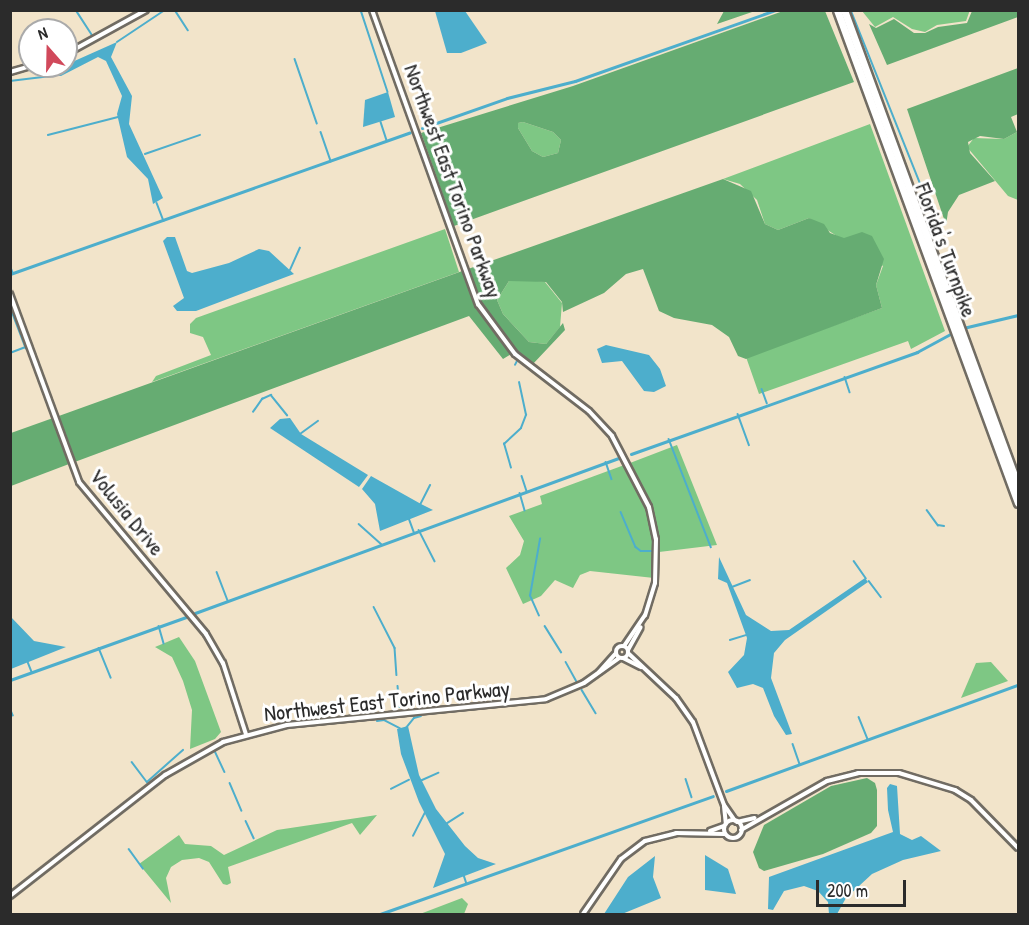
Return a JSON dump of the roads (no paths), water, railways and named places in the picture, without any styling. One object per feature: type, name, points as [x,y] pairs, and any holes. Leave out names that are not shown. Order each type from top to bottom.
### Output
[{"type":"highway","name":"Florida's Turnpike","points":[[837,10],[955,318]]},
{"type":"highway","name":"Florida's Turnpike","points":[[844,10],[955,318],[1018,503]]},
{"type":"highway","name":"Florida's Turnpike","points":[[964,344],[1018,486]]},
{"type":"street","points":[[78,47],[146,10]]},
{"type":"street","name":"Northwest East Torino Parkway","points":[[10,896],[165,775],[223,742],[287,724],[532,702],[568,692],[621,658],[628,651],[641,623],[657,568],[654,527],[644,495],[612,436],[589,411],[516,354],[478,304],[372,10]]},
{"type":"street","name":"Volusia Drive","points":[[10,294],[79,482],[206,634],[223,663],[246,734]]},
{"type":"street","name":"Northwest East Torino Parkway","points":[[597,675],[615,654],[617,647],[624,646],[641,623]]},
{"type":"street","points":[[624,646],[642,668],[676,698],[693,722],[724,805],[741,830]]},
{"type":"street","points":[[615,654],[642,668]]},
{"type":"street","points":[[583,915],[616,865],[636,846],[665,834],[704,832],[725,834],[734,838],[758,818],[827,781],[858,773],[899,773],[955,790],[977,806],[1018,848]]},
{"type":"street","points":[[724,805],[725,834]]},
{"type":"street","points":[[704,832],[758,818]]},
{"type":"water","points":[[435,11],[465,11],[487,43],[461,53],[447,53]]},
{"type":"water","points":[[117,42],[111,57],[132,96],[129,124],[163,198],[153,204],[148,179],[127,157],[117,114],[122,96],[106,61],[98,57],[78,67],[78,59]]},
{"type":"water","points":[[388,92],[395,117],[363,127],[365,100]]},
{"type":"water","points":[[167,237],[175,237],[187,271],[192,273],[229,263],[259,249],[269,251],[294,274],[196,311],[177,311],[173,306],[184,298],[163,241]]},
{"type":"water","points":[[606,345],[649,355],[660,369],[666,386],[654,392],[644,391],[622,361],[602,363],[597,349]]},
{"type":"water","points":[[290,418],[301,434],[368,475],[359,487],[270,428],[280,419]]},
{"type":"water","points":[[371,476],[433,510],[380,531],[375,504],[362,489]]},
{"type":"water","points":[[719,557],[746,615],[771,631],[789,630],[865,578],[868,582],[785,640],[774,653],[771,678],[792,734],[786,735],[774,716],[763,688],[753,684],[737,688],[728,672],[744,655],[747,638],[727,583],[718,579]]},
{"type":"water","points":[[10,616],[34,641],[66,647],[11,669]]},
{"type":"water","points":[[408,726],[419,775],[436,809],[465,846],[478,858],[496,864],[433,888],[445,854],[419,802],[401,754],[397,729]]},
{"type":"water","points":[[890,784],[897,786],[900,834],[912,840],[921,836],[941,851],[903,860],[872,874],[846,898],[837,914],[829,914],[828,902],[818,891],[804,886],[784,891],[773,910],[768,909],[769,877],[893,832],[888,810],[887,788]]},
{"type":"water","points":[[705,855],[728,869],[736,894],[705,890]]},
{"type":"water","points":[[655,856],[653,877],[661,898],[622,914],[604,914],[628,877]]},
{"type":"waterway","points":[[76,10],[92,35]]},
{"type":"waterway","points":[[117,42],[165,10]]},
{"type":"waterway","points":[[175,10],[188,30]]},
{"type":"waterway","points":[[361,10],[388,92]]},
{"type":"waterway","points":[[422,128],[507,98],[575,81],[776,10]]},
{"type":"waterway","points":[[851,10],[940,233]]},
{"type":"waterway","points":[[295,59],[317,123]]},
{"type":"waterway","points":[[10,81],[35,78]]},
{"type":"waterway","points":[[48,135],[118,117]]},
{"type":"waterway","points":[[381,122],[387,141]]},
{"type":"waterway","points":[[321,132],[331,161]]},
{"type":"waterway","points":[[10,274],[410,132]]},
{"type":"waterway","points":[[145,154],[200,135]]},
{"type":"waterway","points":[[157,203],[164,221]]},
{"type":"waterway","points":[[290,270],[300,248]]},
{"type":"waterway","points":[[10,265],[13,273]]},
{"type":"waterway","points":[[10,306],[26,348]]},
{"type":"waterway","points":[[963,328],[1018,315]]},
{"type":"waterway","points":[[631,454],[917,352],[954,332]]},
{"type":"waterway","points":[[10,353],[26,347]]},
{"type":"waterway","points":[[515,365],[517,361]]},
{"type":"waterway","points":[[845,377],[850,392]]},
{"type":"waterway","points":[[511,468],[504,444],[521,428],[526,415],[519,383]]},
{"type":"waterway","points":[[762,389],[767,403]]},
{"type":"waterway","points":[[253,412],[262,399],[271,395],[287,415]]},
{"type":"waterway","points":[[738,414],[749,445]]},
{"type":"waterway","points":[[300,434],[318,421]]},
{"type":"waterway","points":[[669,439],[711,547]]},
{"type":"waterway","points":[[195,613],[619,458]]},
{"type":"waterway","points":[[606,462],[612,479]]},
{"type":"waterway","points":[[522,476],[527,491]]},
{"type":"waterway","points":[[420,505],[430,485]]},
{"type":"waterway","points":[[520,493],[525,510]]},
{"type":"waterway","points":[[927,510],[938,525],[944,526]]},
{"type":"waterway","points":[[621,512],[636,547],[641,551],[653,551]]},
{"type":"waterway","points":[[409,518],[414,532]]},
{"type":"waterway","points":[[359,524],[381,544]]},
{"type":"waterway","points":[[419,530],[435,561]]},
{"type":"waterway","points":[[539,616],[530,596],[540,539]]},
{"type":"waterway","points":[[854,561],[866,578]]},
{"type":"waterway","points":[[217,572],[228,601]]},
{"type":"waterway","points":[[732,587],[750,580]]},
{"type":"waterway","points":[[869,581],[881,597]]},
{"type":"waterway","points":[[374,607],[395,648],[397,675]]},
{"type":"waterway","points":[[10,680],[186,617]]},
{"type":"waterway","points":[[159,626],[164,643]]},
{"type":"waterway","points":[[545,626],[561,652]]},
{"type":"waterway","points":[[730,640],[746,635]]},
{"type":"waterway","points":[[99,648],[111,678]]},
{"type":"waterway","points":[[28,662],[32,672]]},
{"type":"waterway","points":[[566,662],[577,682]]},
{"type":"waterway","points":[[726,791],[1018,685]]},
{"type":"waterway","points":[[398,686],[400,707]]},
{"type":"waterway","points":[[582,690],[596,713]]},
{"type":"waterway","points":[[10,708],[13,715]]},
{"type":"waterway","points":[[406,728],[414,718],[421,716]]},
{"type":"waterway","points":[[859,717],[868,739]]},
{"type":"waterway","points":[[377,721],[384,720],[400,728]]},
{"type":"waterway","points":[[793,744],[800,764]]},
{"type":"waterway","points":[[132,762],[147,782],[183,750]]},
{"type":"waterway","points":[[215,751],[225,772]]},
{"type":"waterway","points":[[420,781],[438,773]]},
{"type":"waterway","points":[[686,779],[692,797]]},
{"type":"waterway","points":[[391,789],[409,780]]},
{"type":"waterway","points":[[230,783],[242,811]]},
{"type":"waterway","points":[[380,914],[713,796]]},
{"type":"waterway","points":[[413,836],[425,812]]},
{"type":"waterway","points":[[446,824],[463,813]]},
{"type":"waterway","points":[[246,821],[254,838]]},
{"type":"waterway","points":[[129,849],[143,868]]},
{"type":"waterway","points":[[464,875],[467,884]]}]
